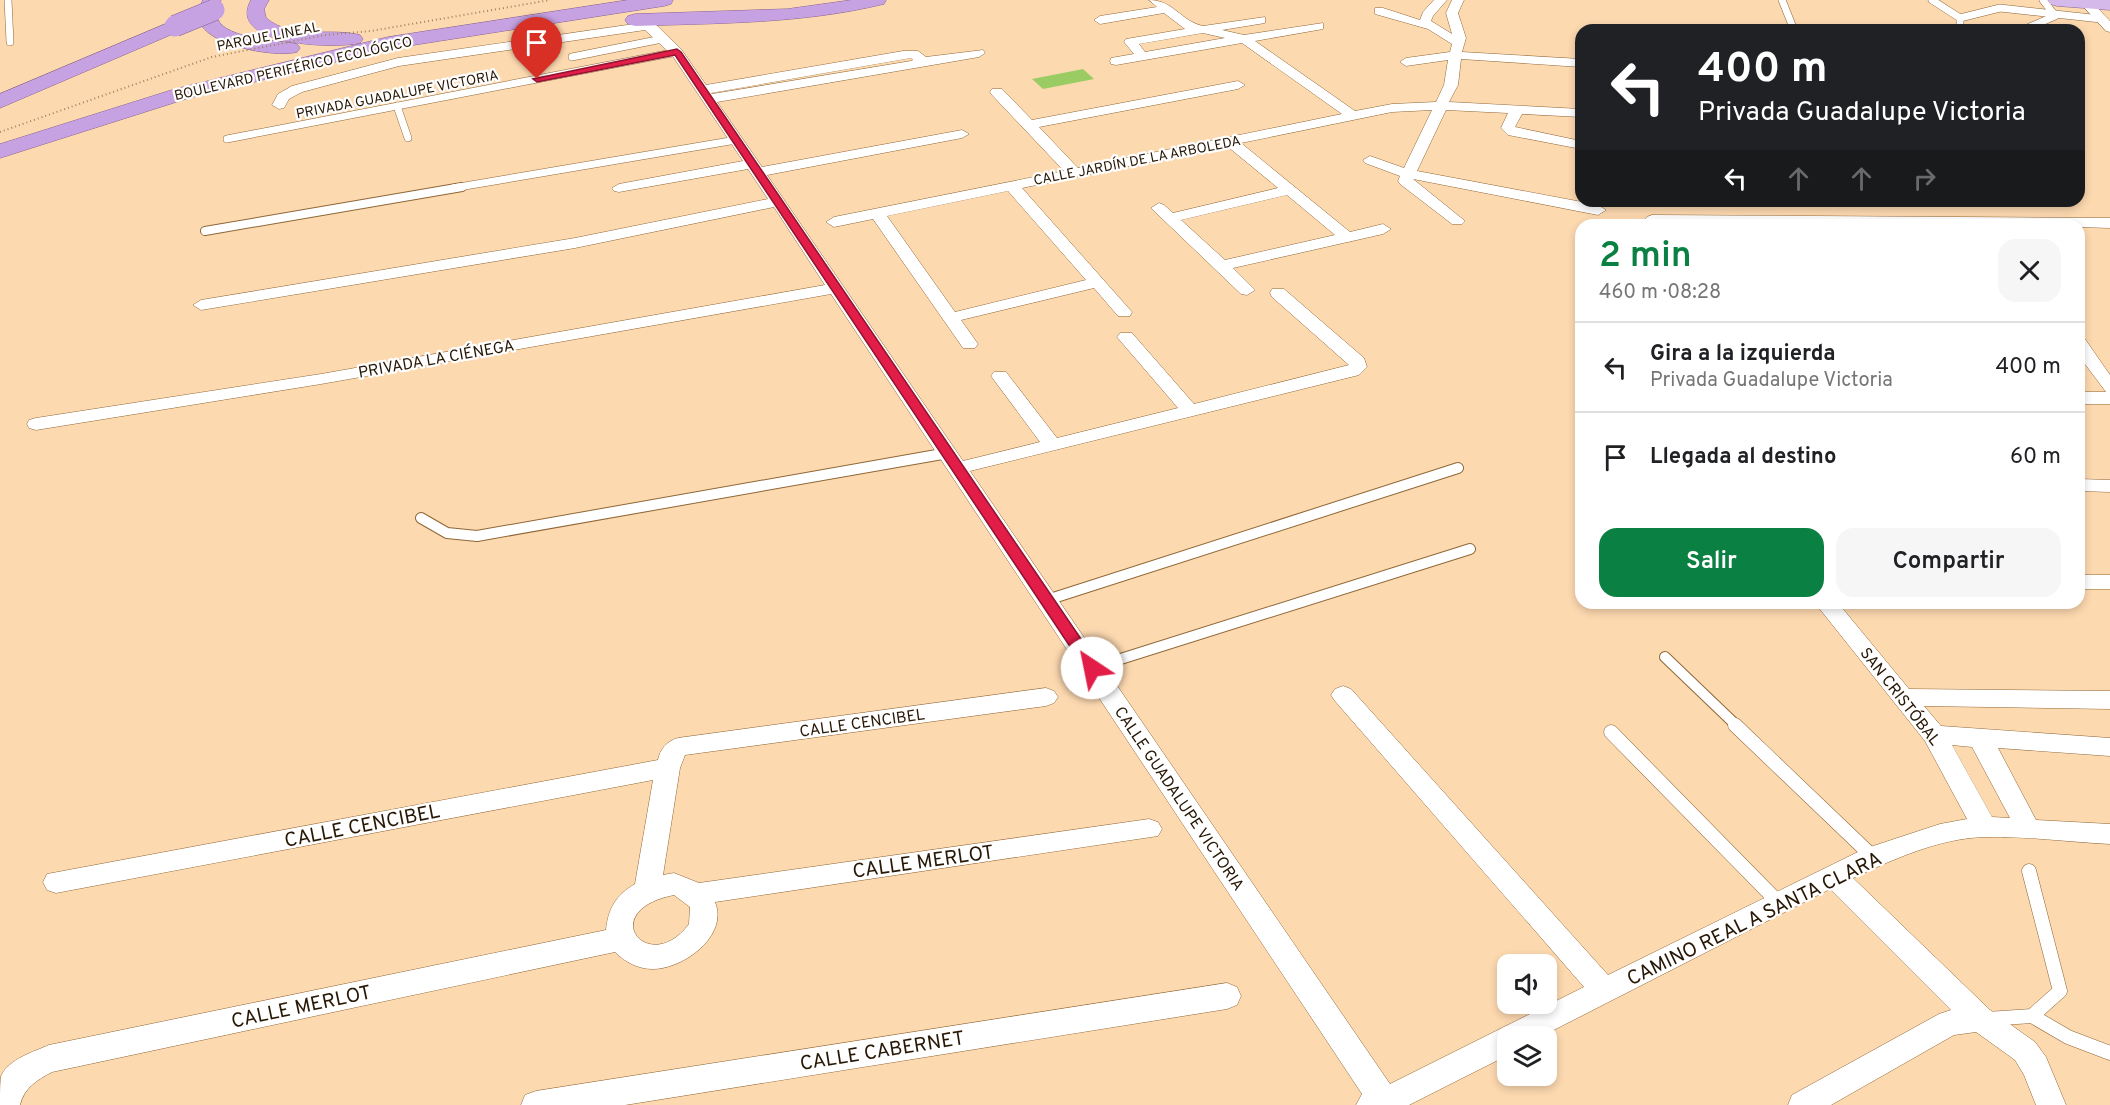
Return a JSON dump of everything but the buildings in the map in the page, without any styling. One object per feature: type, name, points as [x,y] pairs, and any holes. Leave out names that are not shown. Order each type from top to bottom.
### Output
[{"type":"highway","points":[[260,0],[255,15],[261,25],[292,36],[323,39],[402,34],[543,5],[585,0]]},
{"type":"highway","points":[[543,5],[614,0]]},
{"type":"highway","name":"BOULEVARD PERIFÉRICO ECOLÓGICO","points":[[0,151],[160,99],[388,43],[490,29],[663,0]]},
{"type":"highway","points":[[490,29],[799,13],[835,9],[877,0]]},
{"type":"highway","points":[[0,102],[175,26],[219,4]]},
{"type":"highway","points":[[219,4],[206,16],[208,24],[245,42],[308,48],[388,43]]},
{"type":"main road","points":[[2055,7],[2090,1],[2108,13]]},
{"type":"street","points":[[1155,0],[1190,27],[1244,39],[1353,116]]},
{"type":"street","points":[[1427,26],[1424,18],[1441,0]]},
{"type":"street","points":[[1457,221],[1404,181],[1451,85],[1456,49],[1460,38],[1452,13],[1458,0]]},
{"type":"street","points":[[1100,20],[1167,9]]},
{"type":"street","points":[[1379,11],[1427,26],[1456,49]]},
{"type":"street","points":[[1143,56],[1130,42],[1261,20]]},
{"type":"street","points":[[1116,61],[1319,26]]},
{"type":"street","points":[[279,105],[283,97],[297,89],[398,62],[469,50],[659,35]]},
{"type":"street","name":"CALLE GUADALUPE VICTORIA","points":[[659,35],[706,94],[1047,600],[1378,1104]]},
{"type":"street","points":[[1406,62],[1456,49],[1575,62]]},
{"type":"street","points":[[706,94],[979,52]]},
{"type":"street","points":[[1028,125],[1238,85]]},
{"type":"street","points":[[997,92],[1075,173]]},
{"type":"street","name":"CALLE JARDÍN DE LA ARBOLEDA","points":[[834,222],[1392,108],[1440,106],[1575,113]]},
{"type":"street","points":[[1517,110],[1508,128],[1513,132],[1575,144]]},
{"type":"street","points":[[619,188],[962,134]]},
{"type":"street","points":[[1231,142],[1347,237]]},
{"type":"street","points":[[1370,160],[1408,174],[1575,206]]},
{"type":"street","points":[[1012,186],[1124,312]]},
{"type":"street","points":[[1247,290],[1164,213],[1290,190]]},
{"type":"street","points":[[201,304],[575,243],[778,202]]},
{"type":"street","points":[[1582,207],[1598,210]]},
{"type":"street","points":[[877,213],[969,344]]},
{"type":"street","points":[[2085,225],[2109,225]]},
{"type":"street","points":[[1221,266],[1383,229]]},
{"type":"street","points":[[950,318],[1097,282]]},
{"type":"street","name":"PRIVADA LA CIÉNEGA","points":[[36,424],[332,377],[836,288]]},
{"type":"street","points":[[953,461],[1052,445],[1353,371],[1358,367],[1358,362],[1278,293]]},
{"type":"street","points":[[1126,337],[1190,411]]},
{"type":"street","points":[[2085,352],[2110,388]]},
{"type":"street","points":[[1000,376],[1052,445]]},
{"type":"street","points":[[2085,398],[2110,398]]},
{"type":"street","points":[[2085,485],[2110,486]]},
{"type":"street","points":[[2085,582],[2110,582]]},
{"type":"street","name":"SAN CRISTÓBAL","points":[[1831,609],[1934,735],[1984,827]]},
{"type":"street","points":[[1344,695],[1605,991]]},
{"type":"street","name":"CALLE CENCIBEL","points":[[56,882],[673,757],[1046,697]]},
{"type":"street","points":[[1905,697],[2110,700]]},
{"type":"street","points":[[1934,735],[2110,747]]},
{"type":"street","points":[[1980,738],[2028,829]]},
{"type":"street","points":[[646,889],[673,757]]},
{"type":"street","name":"CAMINO REAL A SANTA CLARA","points":[[1535,1026],[1833,875],[1873,857],[1940,834],[1984,827],[2110,834]]},
{"type":"street","name":"CALLE MERLOT","points":[[697,894],[1149,829]]},
{"type":"street","points":[[1833,875],[1980,1019],[2025,1050],[2036,1066],[2051,1105]]},
{"type":"street","points":[[674,884],[687,887],[697,894],[702,901],[704,921],[693,940],[682,948],[658,956],[635,953],[626,947],[621,939],[618,926],[622,911],[632,898],[646,889],[674,884]]},
{"type":"street","name":"CALLE MERLOT","points":[[5,1105],[7,1093],[24,1070],[49,1059],[621,939]]},
{"type":"street","name":"CALLE CABERNET","points":[[536,1105],[1227,996]]},
{"type":"street","points":[[1812,1103],[1949,1023],[1980,1019]]},
{"type":"street","points":[[1378,1104],[1497,1045]]},
{"type":"lane","points":[[8,0],[10,42]]},
{"type":"lane","points":[[1782,0],[1792,24]]},
{"type":"lane","points":[[1932,0],[1960,18],[2000,9],[2055,7],[2108,13]]},
{"type":"lane","points":[[2043,0],[2055,7]]},
{"type":"lane","points":[[2039,24],[2055,16],[2055,7]]},
{"type":"lane","points":[[1960,18],[1960,24]]},
{"type":"lane","points":[[572,57],[659,35]]},
{"type":"lane","name":"PRIVADA GUADALUPE VICTORIA","points":[[227,139],[397,106],[659,35]]},
{"type":"lane","points":[[397,106],[408,138]]},
{"type":"lane","points":[[205,231],[736,140]]},
{"type":"lane","points":[[421,518],[441,532],[459,536],[477,536],[953,461]]},
{"type":"lane","points":[[1047,600],[1458,468]]},
{"type":"lane","points":[[1092,668],[1470,549]]},
{"type":"lane","points":[[1665,657],[1873,857]]},
{"type":"lane","points":[[1611,732],[1779,903]]},
{"type":"lane","points":[[2029,871],[2060,991],[2032,1016]]},
{"type":"lane","points":[[1980,1019],[2032,1016],[2068,1037],[2110,1053]]},
{"type":"path","name":"PARQUE LINEAL","points":[[0,132],[212,57],[325,35],[371,31],[543,5]]},
{"type":"green space","points":[[1083,69],[1094,79],[1043,89],[1032,79]]},
{"type":"route","points":[[537,79],[677,52],[1092,668]]}]
